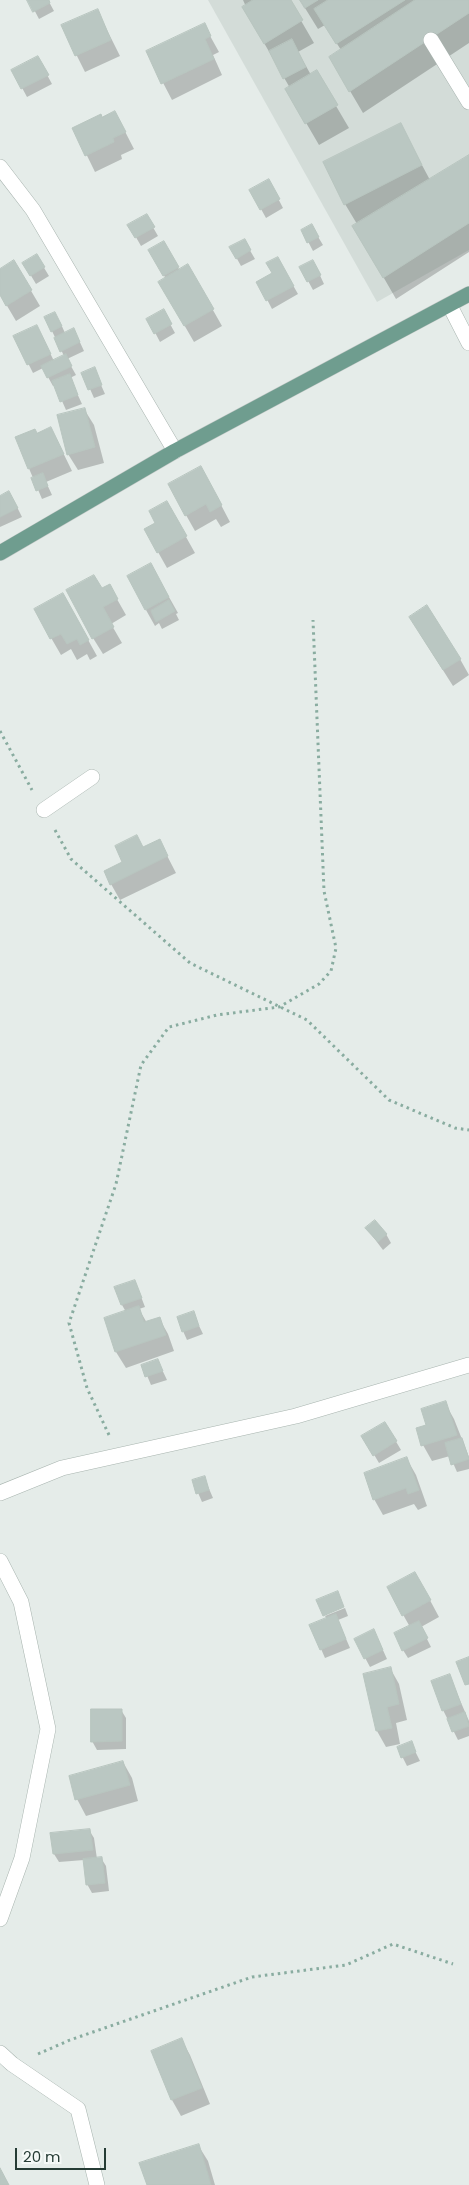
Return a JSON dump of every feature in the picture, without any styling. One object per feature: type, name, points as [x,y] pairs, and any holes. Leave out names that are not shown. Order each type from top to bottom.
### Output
[{"type":"main road","points":[[0,552],[175,451],[450,306],[469,294]]},
{"type":"street","points":[[431,40],[469,102]]},
{"type":"street","points":[[0,167],[33,210],[175,451]]},
{"type":"street","points":[[450,306],[469,343]]},
{"type":"street","points":[[44,810],[92,777]]},
{"type":"street","points":[[0,1493],[62,1468],[296,1416],[469,1365]]},
{"type":"street","points":[[0,1561],[21,1602],[48,1729],[22,1858],[0,1919]]},
{"type":"street","points":[[0,2053],[12,2064],[33,2076],[78,2109],[97,2185]]},
{"type":"path","points":[[118,1455],[87,1388],[69,1322],[116,1184],[141,1064],[169,1026],[217,1015],[279,1007],[319,984],[331,971],[336,948],[324,891],[312,620]]},
{"type":"path","points":[[0,731],[70,859],[190,963],[307,1020],[389,1100],[456,1128],[469,1130]]},
{"type":"path","points":[[12,2064],[70,2040],[252,1977],[346,1965],[393,1944],[452,1964]]},
{"type":"shaded area","points":[[208,0],[469,0],[469,250],[377,302]]},
{"type":"building","points":[[27,0],[49,0],[50,3],[33,12]]},
{"type":"building","points":[[253,0],[291,0],[303,20],[264,44],[242,7]]},
{"type":"building","points":[[300,0],[318,0],[305,8]]},
{"type":"building","points":[[328,0],[405,0],[336,44],[314,9]]},
{"type":"building","points":[[415,0],[469,0],[469,13],[349,92],[329,57]]},
{"type":"building","points":[[98,9],[111,40],[75,56],[61,25]]},
{"type":"building","points":[[205,23],[211,36],[205,39],[214,59],[161,84],[146,51]]},
{"type":"building","points":[[292,39],[306,67],[283,79],[269,51]]},
{"type":"building","points":[[38,56],[49,75],[21,89],[11,70]]},
{"type":"building","points":[[317,70],[338,105],[305,124],[285,89]]},
{"type":"building","points":[[115,111],[126,132],[113,138],[114,142],[85,156],[72,128],[101,114],[102,117]]},
{"type":"building","points":[[401,123],[422,165],[344,205],[323,162]]},
{"type":"building","points":[[469,155],[469,223],[383,278],[352,226]]},
{"type":"building","points":[[269,179],[280,199],[260,210],[249,190]]},
{"type":"building","points":[[147,214],[155,227],[135,238],[127,225]]},
{"type":"building","points":[[312,224],[319,237],[307,243],[301,230]]},
{"type":"building","points":[[245,239],[251,250],[236,259],[229,247]]},
{"type":"building","points":[[164,241],[179,267],[163,276],[148,250]]},
{"type":"building","points":[[37,254],[45,267],[30,276],[22,263]]},
{"type":"building","points":[[278,257],[294,286],[266,301],[256,282],[272,273],[266,263]]},
{"type":"building","points":[[14,260],[32,290],[6,306],[0,295],[0,269]]},
{"type":"building","points":[[313,260],[321,275],[307,282],[299,267]]},
{"type":"building","points":[[188,264],[214,309],[184,326],[158,282]]},
{"type":"building","points":[[164,309],[172,324],[154,334],[146,319]]},
{"type":"building","points":[[55,312],[62,326],[51,332],[44,317]]},
{"type":"building","points":[[37,325],[51,354],[27,365],[13,336]]},
{"type":"building","points":[[74,328],[80,342],[60,352],[54,338]]},
{"type":"building","points":[[66,354],[72,366],[47,378],[41,366]]},
{"type":"building","points":[[95,367],[102,385],[88,390],[81,373]]},
{"type":"building","points":[[70,374],[78,395],[60,402],[52,381]]},
{"type":"building","points":[[85,408],[95,447],[67,455],[57,415]]},
{"type":"building","points":[[51,427],[64,454],[28,469],[15,437],[35,429],[37,433]]},
{"type":"building","points":[[201,466],[222,505],[210,512],[206,504],[185,516],[168,484]]},
{"type":"building","points":[[43,473],[48,486],[36,491],[31,478]]},
{"type":"building","points":[[9,491],[18,508],[0,517],[0,496]]},
{"type":"building","points":[[167,501],[187,536],[157,553],[144,529],[155,523],[149,511]]},
{"type":"building","points":[[151,563],[169,597],[145,610],[127,576]]},
{"type":"building","points":[[94,575],[102,588],[110,584],[118,599],[103,607],[114,627],[92,639],[66,590]]},
{"type":"building","points":[[63,593],[89,640],[80,645],[77,639],[67,644],[61,634],[50,639],[34,609]]},
{"type":"building","points":[[169,600],[175,611],[156,622],[151,611]]},
{"type":"building","points":[[427,605],[461,659],[443,670],[409,617]]},
{"type":"building","points":[[137,835],[143,847],[160,839],[168,856],[110,885],[104,871],[122,862],[115,846]]},
{"type":"building","points":[[375,1220],[387,1234],[378,1242],[365,1228]]},
{"type":"building","points":[[135,1280],[142,1298],[121,1305],[114,1287]]},
{"type":"building","points":[[139,1306],[144,1322],[160,1317],[166,1335],[115,1352],[104,1318]]},
{"type":"building","points":[[194,1311],[199,1326],[182,1332],[177,1317]]},
{"type":"building","points":[[158,1359],[163,1371],[145,1377],[141,1365]]},
{"type":"building","points":[[446,1401],[457,1435],[421,1446],[416,1428],[426,1425],[421,1409]]},
{"type":"building","points":[[385,1422],[397,1441],[373,1456],[361,1436]]},
{"type":"building","points":[[462,1438],[469,1459],[451,1465],[445,1443]]},
{"type":"building","points":[[407,1457],[419,1490],[408,1494],[406,1488],[373,1500],[364,1473]]},
{"type":"building","points":[[205,1476],[209,1490],[196,1494],[192,1480]]},
{"type":"building","points":[[415,1572],[431,1600],[402,1616],[387,1587]]},
{"type":"building","points":[[338,1591],[344,1607],[323,1616],[316,1600]]},
{"type":"building","points":[[336,1614],[346,1639],[320,1650],[309,1625]]},
{"type":"building","points":[[419,1621],[428,1638],[402,1651],[394,1633]]},
{"type":"building","points":[[374,1629],[383,1650],[364,1659],[354,1639]]},
{"type":"building","points":[[469,1657],[469,1684],[465,1685],[456,1662]]},
{"type":"building","points":[[391,1667],[399,1704],[387,1707],[392,1728],[376,1731],[363,1674]]},
{"type":"building","points":[[450,1674],[461,1704],[442,1711],[431,1681]]},
{"type":"building","points":[[91,1709],[122,1709],[122,1741],[91,1742]]},
{"type":"building","points":[[465,1712],[469,1726],[452,1732],[447,1719]]},
{"type":"building","points":[[412,1741],[416,1752],[401,1758],[397,1747]]},
{"type":"building","points":[[123,1761],[130,1785],[75,1800],[69,1776]]},
{"type":"building","points":[[90,1829],[93,1850],[53,1854],[50,1833]]},
{"type":"building","points":[[102,1857],[105,1883],[86,1885],[83,1859]]},
{"type":"building","points":[[182,2038],[202,2088],[171,2100],[151,2051]]},
{"type":"building","points":[[199,2144],[211,2185],[147,2185],[139,2163]]},
{"type":"building","points":[[0,2168],[9,2185],[0,2185]]}]
